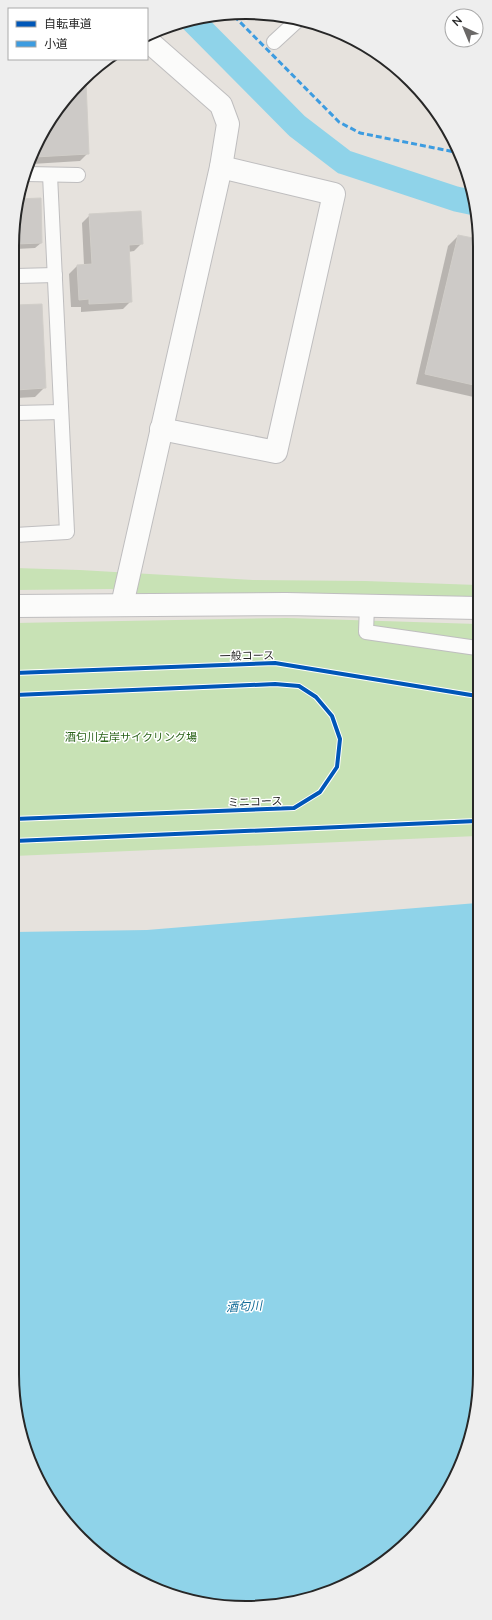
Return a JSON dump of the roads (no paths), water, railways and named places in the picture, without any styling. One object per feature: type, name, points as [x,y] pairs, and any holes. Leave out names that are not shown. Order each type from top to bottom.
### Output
[{"type":"street","points":[[122,605],[221,167],[228,124],[221,105],[148,41]]},
{"type":"street","points":[[161,429],[276,452],[334,194],[221,167]]},
{"type":"street","points":[[19,606],[286,604],[473,608]]},
{"type":"lane","points":[[274,42],[294,24]]},
{"type":"lane","points":[[31,174],[78,175]]},
{"type":"lane","points":[[19,535],[67,532],[50,175]]},
{"type":"lane","points":[[19,276],[55,275]]},
{"type":"lane","points":[[19,414],[61,412]]},
{"type":"lane","points":[[367,606],[366,632],[473,647]]},
{"type":"water","name":"酒匂川","points":[[473,903],[473,1389],[469,1418],[456,1461],[443,1488],[417,1524],[407,1535],[396,1545],[360,1571],[333,1584],[290,1597],[261,1601],[231,1601],[202,1597],[159,1584],[132,1571],[120,1563],[85,1535],[57,1500],[49,1488],[36,1461],[23,1418],[19,1389],[19,932],[147,930]]},
{"type":"waterway","points":[[196,24],[297,126],[344,162],[456,199],[469,202]]},
{"type":"park label","name":"酒匂川左岸サイクリング場","points":[[131,736]]}]
